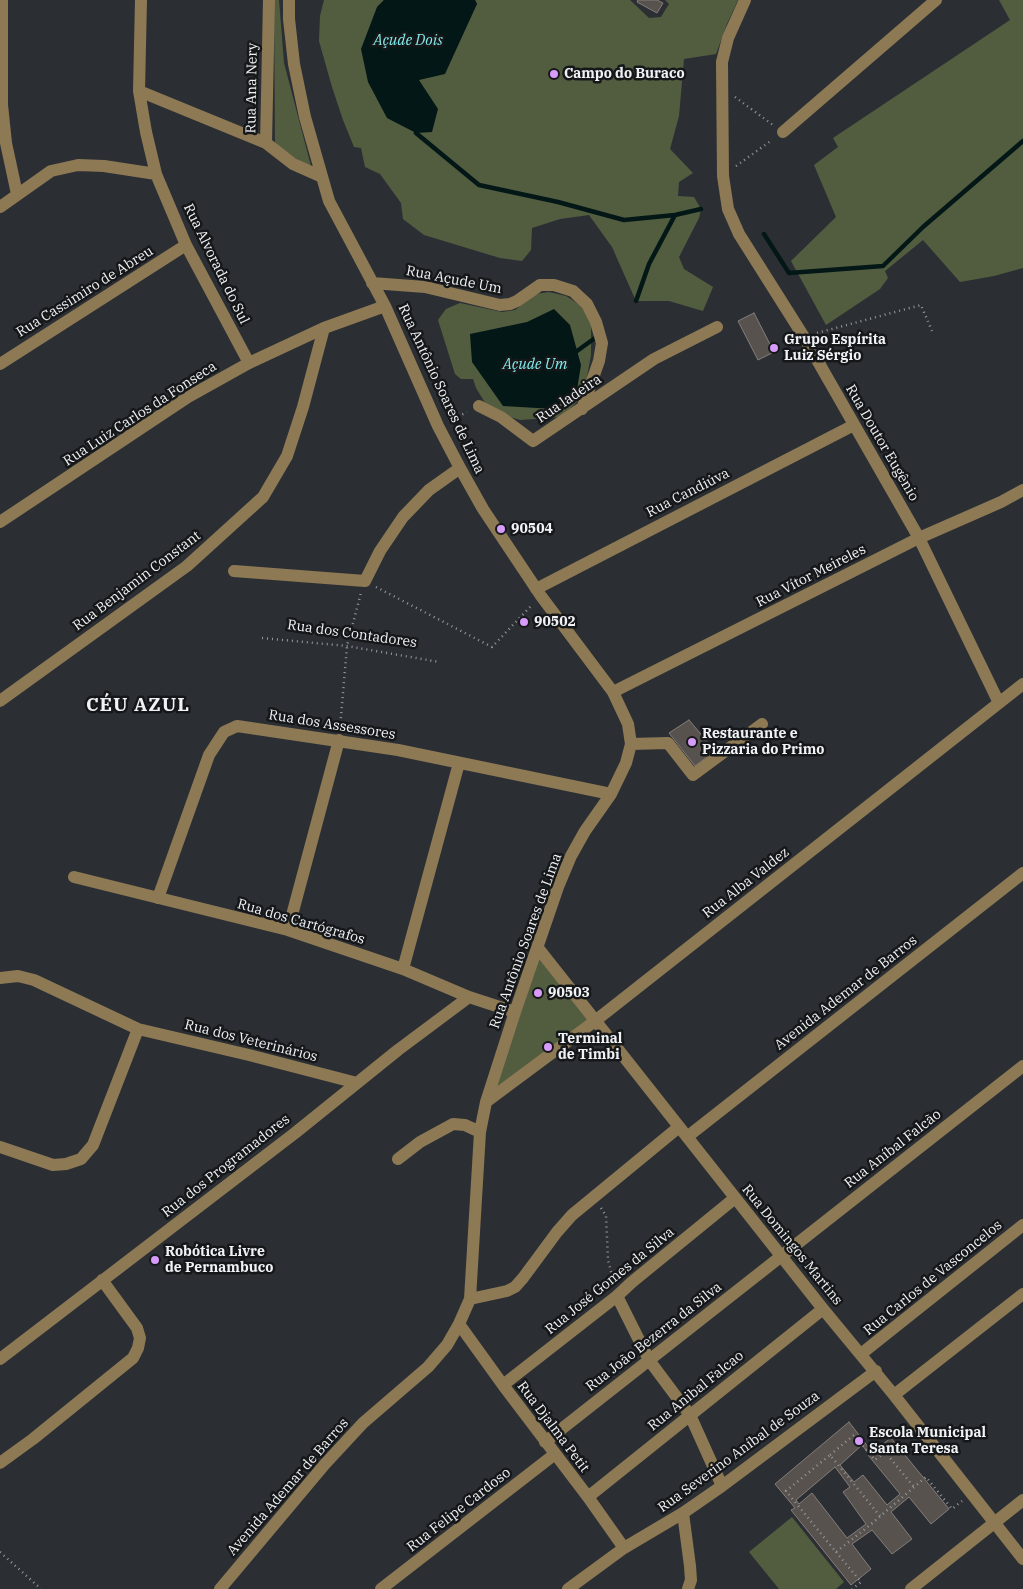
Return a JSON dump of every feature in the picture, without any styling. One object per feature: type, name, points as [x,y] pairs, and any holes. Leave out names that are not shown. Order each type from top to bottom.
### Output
[{"type":"street","points":[[2,0],[2,105],[6,143],[17,194]]},
{"type":"street","name":"Rua Alvorada do Sul","points":[[141,0],[139,91],[156,174],[186,245],[249,363]]},
{"type":"street","name":"Rua Ana Nery","points":[[268,0],[266,143],[293,164],[320,176]]},
{"type":"street","name":"Rua Antônio Soares de Lima","points":[[290,0],[289,20],[294,64],[320,176],[329,201],[385,306],[438,426],[460,468],[483,509],[539,592],[614,692],[628,724],[631,744],[626,763],[611,794],[585,831],[571,856],[558,887],[514,1012],[486,1102],[480,1132],[470,1299]]},
{"type":"street","name":"Rua Doutor Eugênio","points":[[745,0],[728,38],[722,62],[723,176],[728,209],[739,234],[804,337],[919,538],[999,703]]},
{"type":"street","points":[[783,132],[935,0]]},
{"type":"street","points":[[139,91],[266,143]]},
{"type":"street","points":[[0,207],[51,171],[78,165],[104,166],[156,174]]},
{"type":"street","name":"Rua Cassimiro de Abreu","points":[[0,364],[186,245]]},
{"type":"street","name":"Rua Açude Um","points":[[372,283],[425,287],[500,305],[517,301],[540,285],[554,285],[573,291],[587,304],[596,322],[602,342],[598,361],[582,408]]},
{"type":"street","name":"Rua Luiz Carlos da Fonseca","points":[[0,522],[188,397],[249,363],[324,328],[385,306]]},
{"type":"street","name":"Rua Benjamin Constant","points":[[0,701],[187,566],[263,497],[287,456],[303,407],[324,328]]},
{"type":"street","name":"Rua ladeira","points":[[480,406],[501,417],[533,441],[654,359],[717,328]]},
{"type":"street","name":"Rua Candiúva","points":[[539,592],[854,425]]},
{"type":"street","points":[[234,571],[364,581],[384,545],[403,517],[429,490],[460,468]]},
{"type":"street","name":"Rua Vítor Meireles","points":[[614,692],[919,538],[1001,502],[1023,490]]},
{"type":"street","name":"Rua Alba Valdez","points":[[486,1102],[595,1021],[1023,684]]},
{"type":"street","points":[[631,744],[668,743],[693,775],[762,724]]},
{"type":"street","name":"Rua dos Assessores","points":[[158,898],[209,755],[224,732],[237,726],[339,740],[611,794]]},
{"type":"street","points":[[288,930],[339,740]]},
{"type":"street","points":[[403,969],[459,763]]},
{"type":"street","name":"Avenida Ademar de Barros","points":[[220,1589],[325,1464],[363,1423],[428,1367],[447,1345],[470,1299],[507,1291],[515,1287],[557,1232],[594,1197],[683,1132],[1023,874]]},
{"type":"street","name":"Rua dos Cartógrafos","points":[[74,877],[288,930],[403,969],[469,997],[514,1012]]},
{"type":"street","name":"Rua Domingos Martins","points":[[538,948],[735,1198],[876,1371],[1023,1559]]},
{"type":"street","name":"Rua dos Veterinários","points":[[0,978],[18,976],[34,980],[138,1029],[357,1083]]},
{"type":"street","name":"Rua dos Programadores","points":[[0,1359],[469,997]]},
{"type":"street","points":[[0,1147],[53,1165],[66,1164],[81,1159],[93,1145],[138,1029]]},
{"type":"street","name":"Rua Aníbal Falcão","points":[[781,1255],[1023,1066]]},
{"type":"street","points":[[398,1159],[420,1142],[453,1124],[466,1125],[480,1132]]},
{"type":"street","name":"Rua José Gomes da Silva","points":[[503,1386],[617,1296],[735,1198]]},
{"type":"street","name":"Rua Carlos de Vasconcelos","points":[[861,1354],[1023,1225]]},
{"type":"street","name":"Rua João Bezerra da Silva","points":[[546,1442],[781,1255]]},
{"type":"street","points":[[0,1464],[133,1358],[140,1338],[137,1328],[102,1280]]},
{"type":"street","points":[[894,1395],[1023,1294]]},
{"type":"street","points":[[617,1296],[649,1360],[690,1415],[722,1486]]},
{"type":"street","name":"Rua Anibal Falcao","points":[[588,1498],[824,1309]]},
{"type":"street","name":"Rua Djalma Petit","points":[[459,1324],[624,1548]]},
{"type":"street","name":"Rua Severino Aníbal de Souza","points":[[568,1589],[624,1548],[683,1513],[722,1486],[876,1371]]},
{"type":"street","name":"Rua Felipe Cardoso","points":[[381,1589],[555,1454]]},
{"type":"street","points":[[911,1589],[1023,1500]]},
{"type":"street","points":[[683,1513],[691,1580],[688,1589]]},
{"type":"path","points":[[721,87],[783,132],[723,176]]},
{"type":"path","points":[[804,337],[921,305],[932,331]]},
{"type":"path","points":[[438,426],[480,406]]},
{"type":"path","points":[[339,740],[347,646],[364,581],[492,647],[539,592]]},
{"type":"path","name":"Rua dos Contadores","points":[[262,638],[347,646],[439,662]]},
{"type":"path","points":[[594,1197],[606,1216],[608,1260],[617,1296]]},
{"type":"path","points":[[852,1589],[861,1582],[786,1491],[854,1435],[875,1460],[885,1452],[914,1487]]},
{"type":"path","points":[[830,1454],[880,1516]]},
{"type":"path","points":[[836,1552],[926,1477],[952,1509],[971,1494]]},
{"type":"path","points":[[0,1552],[41,1589]]},
{"type":"green space","points":[[274,0],[279,0],[284,63],[312,170],[275,144]]},
{"type":"green space","points":[[324,0],[384,0],[377,7],[419,80],[477,4],[475,0],[630,0],[649,18],[661,17],[669,4],[665,0],[738,0],[716,54],[684,59],[679,116],[670,149],[693,173],[679,182],[678,196],[694,197],[701,209],[699,218],[679,257],[684,269],[713,287],[703,311],[669,301],[636,301],[612,247],[589,215],[560,219],[532,228],[531,250],[522,261],[500,258],[424,235],[403,219],[401,203],[380,174],[365,167],[361,148],[354,147],[343,120],[319,41],[320,16]]},
{"type":"green space","points":[[999,0],[1023,0],[1023,268],[994,276],[960,282],[923,240],[885,271],[888,278],[880,289],[826,325],[791,261],[836,217],[814,165],[838,147],[833,138],[1010,20]]},
{"type":"green space","points":[[549,292],[566,296],[582,306],[591,323],[591,355],[586,382],[578,401],[562,417],[520,420],[504,415],[487,406],[473,379],[461,379],[455,374],[438,320],[446,309],[460,303],[502,312],[515,310],[536,294]]},
{"type":"green space","points":[[538,948],[595,1021],[486,1102]]},
{"type":"green space","points":[[792,1517],[844,1582],[836,1589],[779,1589],[749,1552]]},
{"type":"water","name":"Açude Dois","points":[[384,0],[475,0],[477,4],[445,74],[419,80],[438,109],[432,132],[416,133],[387,118],[368,82],[361,49],[377,7]]},
{"type":"water","name":"Açude Um","points":[[554,309],[570,325],[581,365],[577,390],[554,409],[503,406],[472,362],[470,334],[527,322]]},
{"type":"building","points":[[638,0],[657,0],[663,3],[657,13],[637,2]]},
{"type":"building","points":[[754,313],[774,352],[758,360],[738,321]]},
{"type":"building","name":"Restaurante e Pizzaria do Primo","points":[[689,720],[715,751],[695,766],[669,733]]},
{"type":"building","points":[[849,1422],[872,1452],[891,1438],[949,1509],[931,1524],[909,1497],[891,1512],[912,1539],[892,1554],[872,1530],[852,1544],[871,1569],[851,1585],[791,1510],[795,1508],[775,1484]],"holes":[[[862,1445],[900,1494],[887,1505],[863,1475],[854,1482],[840,1465]],[[835,1467],[850,1487],[843,1492],[866,1524],[847,1538],[812,1493],[799,1504],[796,1500]]]},
{"type":"waterway","points":[[416,133],[479,185],[558,202],[624,220],[675,215],[701,209]]},
{"type":"waterway","points":[[764,234],[789,273],[883,266],[923,227],[1023,141]]},
{"type":"waterway","points":[[636,301],[649,264],[675,215]]},
{"type":"waterway","points":[[577,351],[595,338]]},
{"type":"place","name":"Campo do Buraco","points":[[554,74]]},
{"type":"place","name":"Grupo Espírita Luiz Sérgio","points":[[774,348]]},
{"type":"place","name":"90504","points":[[501,529]]},
{"type":"place","name":"90502","points":[[524,622]]},
{"type":"place","name":"Restaurante e Pizzaria do Primo","points":[[692,742]]},
{"type":"place","name":"90503","points":[[538,993]]},
{"type":"place","name":"Terminal de Timbi","points":[[548,1047]]},
{"type":"place","name":"Robótica Livre de Pernambuco","points":[[155,1260]]},
{"type":"place","name":"Escola Municipal Santa Teresa","points":[[859,1441]]},
{"type":"district","name":"CÉU AZUL","points":[[138,706]]}]
